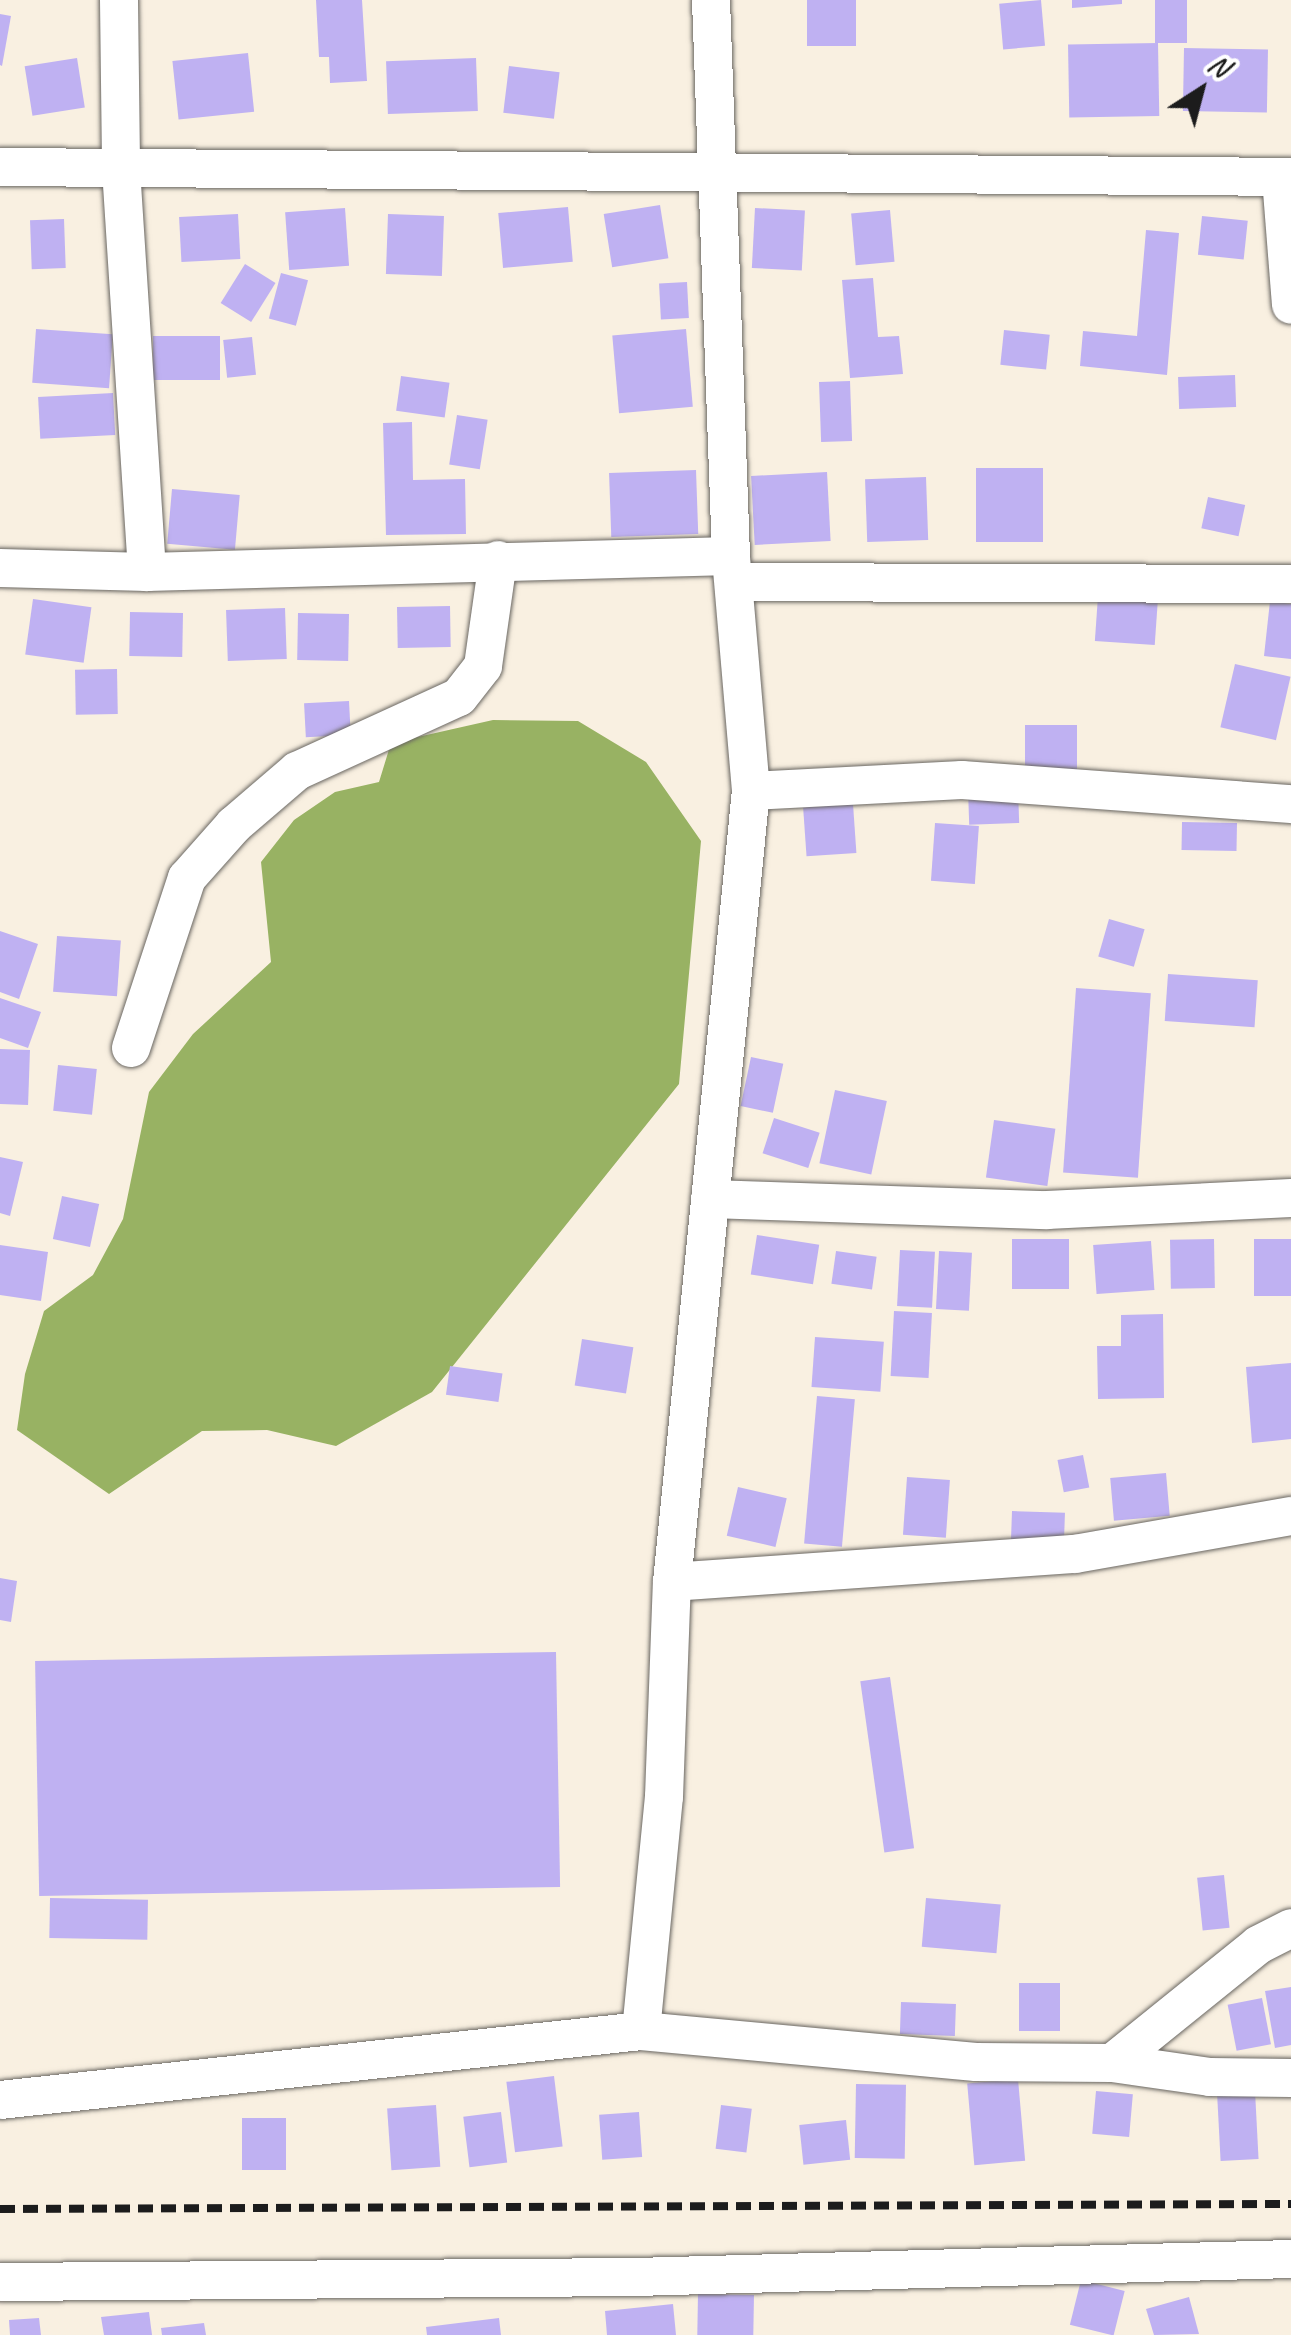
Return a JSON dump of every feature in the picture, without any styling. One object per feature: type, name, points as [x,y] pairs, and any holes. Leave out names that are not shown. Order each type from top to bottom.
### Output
[{"type":"street","points":[[120,0],[121,169],[147,572]]},
{"type":"street","points":[[640,2031],[664,1797],[672,1582],[751,791],[733,569],[711,0]]},
{"type":"street","points":[[0,168],[715,169],[1286,178],[1291,305]]},
{"type":"street","points":[[132,1048],[188,878],[234,825],[297,771],[459,697],[483,666],[498,560]]},
{"type":"street","points":[[0,568],[147,572],[498,560],[1291,584]]},
{"type":"street","points":[[751,791],[962,780],[1291,804]]},
{"type":"street","points":[[710,1199],[1047,1210],[1291,1198]]},
{"type":"street","points":[[672,1582],[1075,1554],[1291,1516]]},
{"type":"street","points":[[1112,2064],[1258,1945],[1291,1928]]},
{"type":"street","points":[[0,2100],[640,2031],[976,2062],[1112,2064],[1210,2077],[1291,2078]]},
{"type":"street","points":[[0,2282],[635,2277],[1291,2259]]},
{"type":"green space","points":[[493,720],[578,721],[646,762],[701,841],[679,1084],[432,1392],[336,1446],[267,1430],[202,1431],[109,1494],[17,1430],[25,1374],[44,1311],[93,1275],[123,1219],[149,1092],[193,1034],[271,962],[261,862],[294,820],[335,792],[379,782],[391,743]]},
{"type":"building","points":[[316,0],[362,0],[367,81],[330,83],[329,57],[319,57]]},
{"type":"building","points":[[807,0],[856,0],[856,46],[807,46]]},
{"type":"building","points":[[1041,0],[1045,46],[1003,49],[999,4]]},
{"type":"building","points":[[1072,0],[1122,0],[1122,4],[1072,8]]},
{"type":"building","points":[[1155,0],[1187,0],[1187,43],[1155,43]]},
{"type":"building","points":[[0,14],[11,16],[2,66],[0,65]]},
{"type":"building","points":[[1158,43],[1159,116],[1069,118],[1068,45]]},
{"type":"building","points":[[1184,48],[1268,49],[1267,112],[1183,111]]},
{"type":"building","points":[[248,53],[254,112],[179,120],[172,61]]},
{"type":"building","points":[[77,58],[85,107],[32,116],[25,66]]},
{"type":"building","points":[[476,58],[478,111],[388,114],[386,61]]},
{"type":"building","points":[[509,66],[560,72],[554,119],[503,113]]},
{"type":"building","points":[[660,205],[668,258],[612,267],[604,214]]},
{"type":"building","points":[[568,207],[573,262],[503,268],[498,213]]},
{"type":"building","points":[[345,208],[349,266],[289,270],[285,212]]},
{"type":"building","points":[[755,208],[805,211],[802,271],[752,268]]},
{"type":"building","points":[[890,210],[895,262],[856,265],[851,213]]},
{"type":"building","points":[[238,214],[240,259],[181,262],[179,217]]},
{"type":"building","points":[[388,214],[444,216],[442,276],[386,274]]},
{"type":"building","points":[[1202,216],[1248,221],[1244,260],[1198,255]]},
{"type":"building","points":[[64,219],[66,268],[32,269],[30,220]]},
{"type":"building","points":[[1146,230],[1179,233],[1167,375],[1080,366],[1083,331],[1137,336]]},
{"type":"building","points":[[245,264],[276,283],[251,322],[221,303]]},
{"type":"building","points":[[281,273],[308,280],[296,326],[269,318]]},
{"type":"building","points":[[873,278],[878,337],[899,336],[903,374],[850,378],[842,280]]},
{"type":"building","points":[[687,282],[689,318],[661,319],[659,283]]},
{"type":"building","points":[[36,329],[113,334],[109,388],[32,383]]},
{"type":"building","points":[[686,329],[693,407],[619,413],[612,335]]},
{"type":"building","points":[[1004,330],[1050,335],[1046,370],[1000,365]]},
{"type":"building","points":[[153,336],[220,336],[220,380],[153,380]]},
{"type":"building","points":[[252,337],[256,375],[227,378],[223,340]]},
{"type":"building","points":[[1235,375],[1236,407],[1179,409],[1178,377]]},
{"type":"building","points":[[401,376],[450,383],[445,417],[396,411]]},
{"type":"building","points":[[850,381],[852,441],[821,442],[819,382]]},
{"type":"building","points":[[113,393],[115,435],[40,439],[38,397]]},
{"type":"building","points":[[457,415],[488,420],[480,469],[449,464]]},
{"type":"building","points":[[412,422],[413,480],[465,479],[466,534],[386,535],[383,423]]},
{"type":"building","points":[[976,468],[1043,468],[1043,542],[976,542]]},
{"type":"building","points":[[696,470],[698,534],[611,537],[609,473]]},
{"type":"building","points":[[827,472],[831,541],[755,545],[751,476]]},
{"type":"building","points":[[926,477],[928,540],[867,542],[865,479]]},
{"type":"building","points":[[172,489],[240,495],[235,550],[167,544]]},
{"type":"building","points":[[1208,497],[1245,505],[1239,536],[1201,528]]},
{"type":"building","points":[[1098,596],[1158,600],[1155,645],[1095,641]]},
{"type":"building","points":[[33,599],[91,607],[84,663],[25,654]]},
{"type":"building","points":[[1270,601],[1291,604],[1291,659],[1264,656]]},
{"type":"building","points":[[450,606],[451,647],[398,648],[397,607]]},
{"type":"building","points":[[285,608],[287,659],[228,661],[226,610]]},
{"type":"building","points":[[130,612],[183,613],[182,657],[129,656]]},
{"type":"building","points":[[298,613],[349,614],[348,661],[297,660]]},
{"type":"building","points":[[1235,664],[1291,677],[1276,740],[1220,727]]},
{"type":"building","points":[[117,669],[118,714],[76,715],[75,670]]},
{"type":"building","points":[[349,701],[351,735],[306,737],[304,703]]},
{"type":"building","points":[[1025,725],[1077,725],[1077,770],[1025,770]]},
{"type":"building","points":[[1018,789],[1019,823],[969,825],[968,791]]},
{"type":"building","points":[[853,804],[856,853],[807,856],[803,807]]},
{"type":"building","points":[[1182,822],[1237,823],[1237,851],[1182,850]]},
{"type":"building","points":[[935,823],[979,826],[975,884],[931,881]]},
{"type":"building","points":[[1109,919],[1145,929],[1134,967],[1098,956]]},
{"type":"building","points":[[0,931],[38,944],[19,999],[0,992]]},
{"type":"building","points":[[57,936],[121,940],[117,996],[53,992]]},
{"type":"building","points":[[1168,974],[1258,980],[1255,1027],[1165,1021]]},
{"type":"building","points":[[1076,988],[1151,993],[1138,1178],[1063,1173]]},
{"type":"building","points":[[0,998],[41,1012],[28,1048],[0,1038]]},
{"type":"building","points":[[0,1049],[30,1050],[28,1105],[0,1104]]},
{"type":"building","points":[[751,1057],[783,1064],[773,1113],[741,1106]]},
{"type":"building","points":[[58,1065],[97,1069],[92,1115],[53,1111]]},
{"type":"building","points":[[835,1090],[887,1101],[871,1174],[819,1163]]},
{"type":"building","points":[[774,1118],[820,1133],[808,1168],[763,1153]]},
{"type":"building","points":[[994,1120],[1055,1129],[1047,1186],[986,1177]]},
{"type":"building","points":[[0,1157],[23,1162],[10,1216],[0,1213]]},
{"type":"building","points":[[62,1196],[99,1204],[90,1247],[53,1239]]},
{"type":"building","points":[[757,1235],[819,1245],[813,1284],[751,1275]]},
{"type":"building","points":[[1012,1239],[1069,1239],[1069,1289],[1012,1289]]},
{"type":"building","points":[[1214,1239],[1215,1288],[1171,1289],[1170,1240]]},
{"type":"building","points":[[1254,1239],[1291,1239],[1291,1296],[1254,1296]]},
{"type":"building","points":[[1151,1241],[1154,1290],[1097,1294],[1093,1245]]},
{"type":"building","points":[[0,1245],[48,1252],[41,1301],[0,1295]]},
{"type":"building","points":[[900,1250],[935,1252],[932,1308],[897,1306]]},
{"type":"building","points":[[836,1251],[877,1257],[872,1289],[831,1284]]},
{"type":"building","points":[[939,1251],[972,1253],[969,1311],[936,1309]]},
{"type":"building","points":[[894,1311],[932,1313],[929,1378],[891,1376]]},
{"type":"building","points":[[1163,1314],[1164,1398],[1098,1399],[1097,1346],[1121,1346],[1121,1315]]},
{"type":"building","points":[[815,1337],[884,1342],[880,1392],[812,1387]]},
{"type":"building","points":[[582,1339],[633,1347],[626,1394],[575,1385]]},
{"type":"building","points":[[1291,1363],[1291,1439],[1252,1443],[1246,1367]]},
{"type":"building","points":[[450,1366],[502,1373],[498,1402],[446,1395]]},
{"type":"building","points":[[817,1396],[855,1399],[842,1547],[804,1543]]},
{"type":"building","points":[[1083,1455],[1089,1487],[1064,1492],[1057,1460]]},
{"type":"building","points":[[1166,1473],[1170,1516],[1114,1521],[1110,1478]]},
{"type":"building","points":[[907,1477],[950,1480],[946,1538],[903,1535]]},
{"type":"building","points":[[738,1487],[787,1498],[775,1547],[727,1536]]},
{"type":"building","points":[[1012,1511],[1065,1513],[1064,1544],[1011,1542]]},
{"type":"building","points":[[0,1578],[17,1581],[11,1622],[0,1620]]},
{"type":"building","points":[[556,1652],[560,1887],[39,1896],[35,1661]]},
{"type":"building","points":[[890,1677],[914,1848],[884,1852],[860,1681]]},
{"type":"building","points":[[1224,1875],[1230,1928],[1203,1931],[1197,1878]]},
{"type":"building","points":[[50,1898],[148,1900],[147,1940],[49,1938]]},
{"type":"building","points":[[926,1898],[1001,1905],[996,1953],[922,1947]]},
{"type":"building","points":[[1019,1983],[1060,1983],[1060,2031],[1019,2031]]},
{"type":"building","points":[[1291,1987],[1291,2045],[1275,2048],[1265,1991]]},
{"type":"building","points":[[1262,1998],[1271,2044],[1237,2051],[1228,2005]]},
{"type":"building","points":[[901,2002],[956,2004],[955,2036],[900,2034]]},
{"type":"building","points":[[554,2076],[563,2146],[515,2152],[506,2082]]},
{"type":"building","points":[[1018,2079],[1025,2161],[974,2165],[967,2083]]},
{"type":"building","points":[[856,2084],[906,2085],[905,2159],[855,2158]]},
{"type":"building","points":[[1096,2091],[1133,2094],[1129,2137],[1092,2134]]},
{"type":"building","points":[[1255,2091],[1259,2159],[1221,2161],[1217,2093]]},
{"type":"building","points":[[436,2105],[440,2167],[391,2170],[387,2108]]},
{"type":"building","points":[[721,2105],[752,2109],[746,2152],[716,2149]]},
{"type":"building","points":[[501,2112],[507,2163],[469,2167],[463,2117]]},
{"type":"building","points":[[639,2112],[642,2157],[602,2160],[599,2115]]},
{"type":"building","points":[[242,2118],[286,2118],[286,2170],[242,2170]]},
{"type":"building","points":[[846,2120],[850,2160],[803,2165],[799,2125]]},
{"type":"building","points":[[1081,2280],[1125,2291],[1114,2335],[1070,2325]]},
{"type":"building","points":[[698,2294],[754,2295],[753,2335],[697,2335]]},
{"type":"building","points":[[1189,2297],[1199,2334],[1154,2335],[1146,2309]]},
{"type":"building","points":[[673,2304],[676,2335],[607,2335],[605,2311]]},
{"type":"building","points":[[149,2312],[152,2335],[104,2335],[101,2317]]},
{"type":"building","points":[[39,2318],[41,2335],[10,2335],[9,2320]]},
{"type":"building","points":[[499,2318],[501,2335],[427,2335],[426,2327]]},
{"type":"building","points":[[204,2323],[206,2335],[162,2335],[161,2328]]},
{"type":"railway","points":[[0,2209],[1291,2204]]}]
